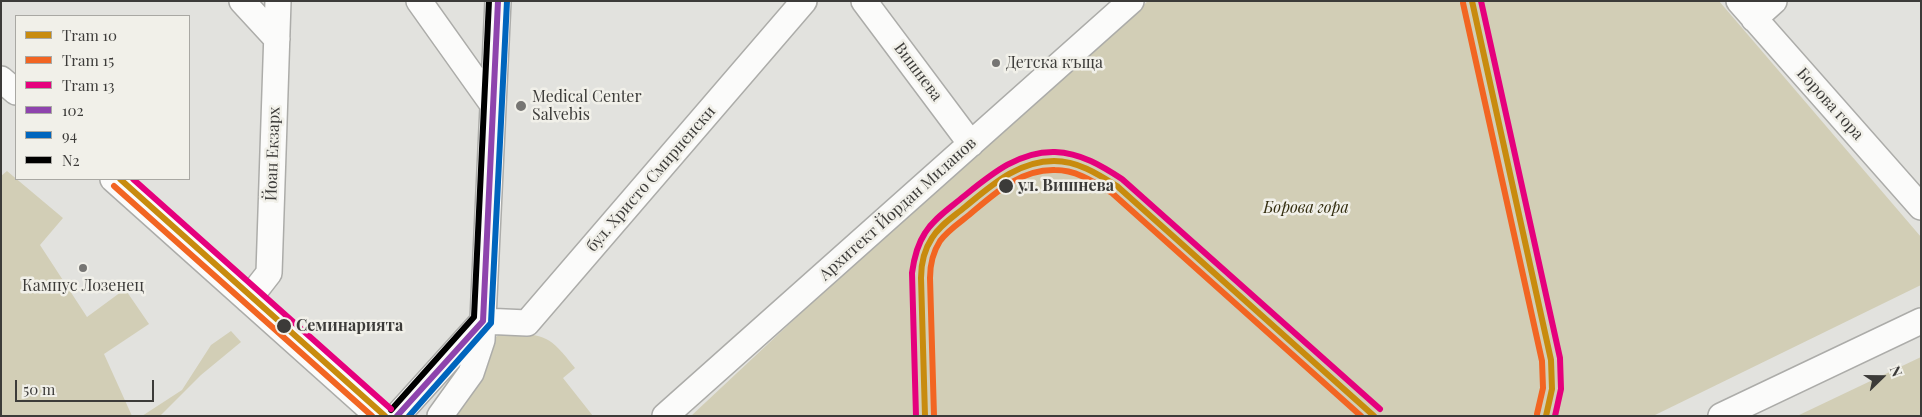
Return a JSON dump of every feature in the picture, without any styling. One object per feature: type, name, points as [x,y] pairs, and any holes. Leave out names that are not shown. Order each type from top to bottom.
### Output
[{"type":"street","points":[[242,1],[276,39]]},
{"type":"street","name":"Йоан Екзарх","points":[[248,300],[269,273],[278,1]]},
{"type":"street","points":[[419,1],[492,105]]},
{"type":"street","points":[[440,416],[471,373],[482,340],[498,1]]},
{"type":"street","name":"бул. Христо Смирненски","points":[[483,321],[527,323],[804,1]]},
{"type":"street","name":"Вишнева","points":[[864,1],[971,144]]},
{"type":"street","name":"Архитект Йордан Миланов","points":[[665,416],[1131,1]]},
{"type":"street","points":[[1746,10],[1774,1]]},
{"type":"street","name":"Борова гора","points":[[1746,10],[1921,207]]},
{"type":"street","points":[[1,79],[15,91]]},
{"type":"street","points":[[114,180],[378,416]]},
{"type":"street","points":[[397,416],[483,321]]},
{"type":"street","points":[[1721,416],[1921,321]]},
{"type":"green space","name":"Борова гора","points":[[1148,1],[1719,1],[1921,237],[1921,285],[1653,416],[691,416],[911,210],[990,144]]},
{"type":"green space","points":[[7,171],[15,178],[15,180],[18,180],[63,218],[40,245],[87,317],[125,289],[149,324],[104,354],[132,416],[1,416],[1,176]]},
{"type":"green space","points":[[231,331],[241,342],[201,375],[160,416],[142,416],[182,390],[211,345]]},
{"type":"green space","points":[[500,334],[539,336],[553,343],[575,368],[563,378],[593,416],[457,416],[478,380],[492,340]]},
{"type":"green space","points":[[1921,357],[1921,416],[1797,416]]},
{"type":"tram line","name":"10","points":[[1472,1],[1551,360],[1552,389],[1546,416]]},
{"type":"tram line","name":"13","points":[[1481,1],[1560,358],[1561,389],[1555,416]]},
{"type":"tram line","name":"15","points":[[1463,3],[1542,361],[1543,388],[1537,414]]},
{"type":"tram line","name":"13","points":[[916,416],[912,273],[916,252],[922,238],[928,228],[940,216],[991,175],[1027,156],[1055,152],[1082,158],[1099,165],[1122,179],[1380,409]]},
{"type":"tram line","name":"10","points":[[925,416],[921,278],[924,257],[929,243],[935,233],[947,221],[1006,176],[1029,165],[1054,161],[1079,166],[1117,186],[1374,416]]},
{"type":"tram line","name":"15","points":[[934,416],[930,278],[932,259],[938,245],[950,230],[1008,184],[1030,174],[1055,170],[1078,174],[1112,193],[1361,416]]},
{"type":"tram line","name":"10","points":[[121,180],[385,416]]},
{"type":"tram line","name":"13","points":[[134,180],[391,409]]},
{"type":"tram line","name":"15","points":[[114,186],[372,416]]},
{"type":"transit line","name":"N2","points":[[391,410],[474,317],[489,1]]},
{"type":"transit line","name":"102","points":[[397,416],[483,321],[498,1]]},
{"type":"transit line","name":"94","points":[[409,416],[491,323],[507,1]]},
{"type":"place","name":"Детска къща","points":[[996,63]]},
{"type":"place","name":"Medical Center Salvebis","points":[[521,106]]},
{"type":"place","name":"ул. Вишнева","points":[[1006,186]]},
{"type":"place","name":"Кампус Лозенец","points":[[83,268]]},
{"type":"place","name":"Семинарията","points":[[284,326]]}]
